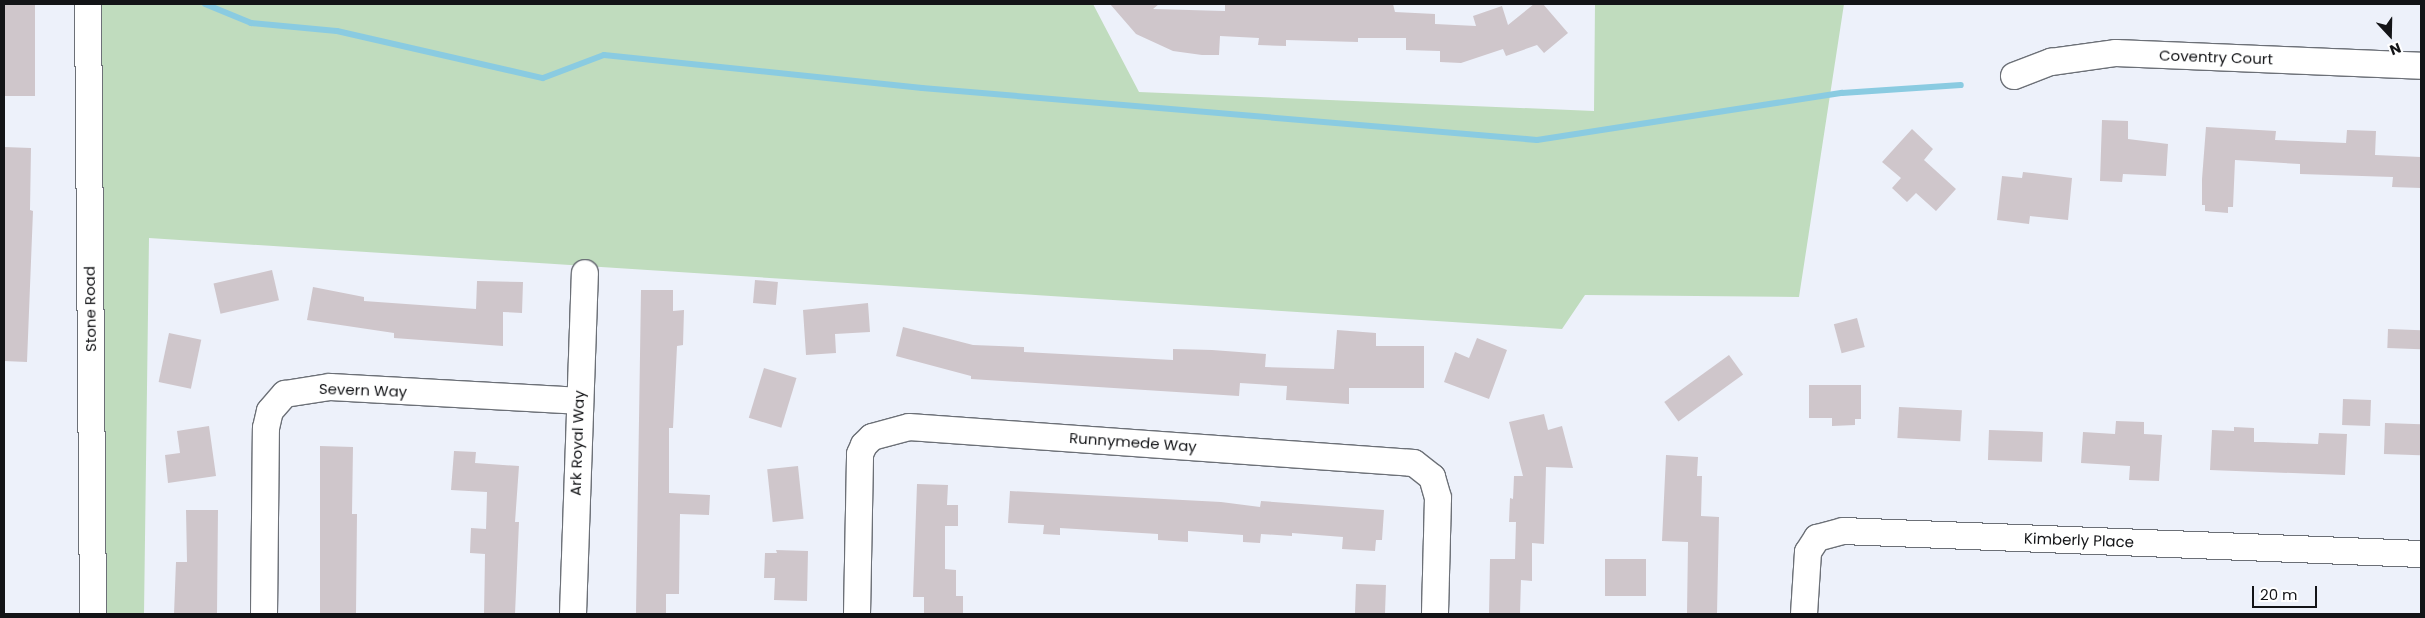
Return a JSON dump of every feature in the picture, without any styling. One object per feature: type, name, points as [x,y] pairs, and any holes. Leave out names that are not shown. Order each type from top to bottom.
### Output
[{"type":"street","name":"Stone Road","points":[[88,4],[93,614]]},
{"type":"street","name":"Coventry Court","points":[[2014,76],[2051,62],[2116,53],[2421,66]]},
{"type":"street","name":"Ark Royal Way","points":[[573,614],[578,401],[585,273]]},
{"type":"street","name":"Severn Way","points":[[264,614],[266,428],[270,411],[285,394],[330,387],[578,401]]},
{"type":"street","name":"Runnymede Way","points":[[857,614],[860,454],[864,445],[872,437],[909,427],[1414,463],[1432,477],[1438,498],[1435,614]]},
{"type":"street","name":"Kimberly Place","points":[[1804,614],[1808,552],[1817,538],[1843,531],[2421,554]]},
{"type":"green space","points":[[88,4],[1093,4],[1139,92],[1594,111],[1595,4],[1844,4],[1799,297],[1585,295],[1562,329],[149,238],[144,614],[86,614]]},
{"type":"building","points":[[4,4],[35,4],[35,96],[4,96]]},
{"type":"building","points":[[1110,4],[1159,4],[1153,9],[1225,11],[1225,4],[1393,4],[1395,12],[1435,14],[1435,24],[1476,26],[1473,16],[1502,6],[1508,25],[1534,4],[1543,4],[1568,33],[1544,53],[1537,45],[1506,56],[1503,49],[1461,63],[1440,62],[1440,51],[1406,50],[1406,38],[1358,38],[1358,42],[1286,40],[1286,46],[1258,45],[1259,38],[1220,36],[1219,55],[1202,55],[1173,51],[1136,34]]},
{"type":"building","points":[[2102,120],[2128,121],[2128,139],[2168,144],[2166,176],[2123,174],[2122,182],[2100,181]]},
{"type":"building","points":[[2206,127],[2276,131],[2275,140],[2346,143],[2347,130],[2376,131],[2375,155],[2421,157],[2421,188],[2392,187],[2393,177],[2300,174],[2300,164],[2235,160],[2233,207],[2228,207],[2228,213],[2205,211],[2205,205],[2202,205],[2202,179]]},
{"type":"building","points":[[1912,129],[1933,149],[1924,160],[1956,189],[1936,211],[1916,193],[1907,202],[1892,188],[1901,178],[1882,162]]},
{"type":"building","points":[[4,147],[31,148],[30,210],[33,211],[27,362],[4,361]]},
{"type":"building","points":[[2023,172],[2072,178],[2068,220],[2030,216],[2029,224],[1997,220],[2002,176],[2022,178]]},
{"type":"building","points":[[272,270],[279,300],[221,314],[214,283]]},
{"type":"building","points":[[755,280],[778,282],[776,305],[753,303]]},
{"type":"building","points":[[477,281],[523,282],[522,313],[503,312],[503,346],[394,338],[394,333],[307,320],[313,287],[364,297],[364,301],[476,309]]},
{"type":"building","points":[[641,290],[673,290],[673,311],[684,310],[683,345],[677,346],[673,428],[669,428],[669,493],[710,495],[709,515],[680,514],[679,594],[666,594],[666,614],[636,614]]},
{"type":"building","points":[[868,303],[870,332],[835,334],[836,353],[806,355],[803,310]]},
{"type":"building","points":[[1857,318],[1865,347],[1842,353],[1834,324]]},
{"type":"building","points":[[903,327],[973,345],[1024,347],[1024,352],[1173,360],[1173,349],[1212,350],[1266,354],[1265,367],[1334,369],[1337,330],[1376,333],[1376,346],[1424,346],[1424,388],[1349,388],[1349,404],[1286,400],[1287,386],[1240,383],[1239,396],[971,379],[971,376],[896,356]]},
{"type":"building","points":[[2388,329],[2421,330],[2420,349],[2387,348]]},
{"type":"building","points":[[169,333],[201,340],[191,389],[159,382]]},
{"type":"building","points":[[1477,338],[1507,350],[1489,399],[1444,382],[1455,352],[1469,358]]},
{"type":"building","points":[[1729,355],[1743,374],[1678,421],[1664,402]]},
{"type":"building","points":[[764,368],[797,378],[781,428],[749,418]]},
{"type":"building","points":[[1809,385],[1861,385],[1861,419],[1855,419],[1855,425],[1832,426],[1832,418],[1809,418]]},
{"type":"building","points":[[2343,399],[2371,400],[2370,426],[2342,425]]},
{"type":"building","points":[[1899,407],[1962,410],[1960,441],[1897,438]]},
{"type":"building","points":[[1544,414],[1548,430],[1562,426],[1573,468],[1546,467],[1544,544],[1532,543],[1532,581],[1521,580],[1520,614],[1489,614],[1490,559],[1515,559],[1516,522],[1509,522],[1510,498],[1513,499],[1514,476],[1523,476],[1509,422]]},
{"type":"building","points":[[2116,421],[2144,422],[2144,434],[2162,435],[2159,481],[2129,480],[2130,466],[2081,463],[2083,432],[2115,434]]},
{"type":"building","points":[[2385,423],[2421,424],[2420,455],[2384,454]]},
{"type":"building","points":[[209,426],[216,476],[168,483],[165,455],[180,453],[177,431]]},
{"type":"building","points":[[2234,427],[2254,428],[2254,442],[2318,444],[2319,433],[2347,434],[2345,475],[2210,470],[2212,430],[2234,431]]},
{"type":"building","points":[[1989,430],[2043,432],[2042,462],[1988,460]]},
{"type":"building","points":[[320,446],[353,447],[352,514],[357,514],[356,614],[320,614]]},
{"type":"building","points":[[454,451],[476,452],[475,463],[519,466],[515,522],[519,522],[515,614],[484,614],[485,554],[470,553],[471,528],[486,529],[487,492],[451,490]]},
{"type":"building","points":[[1666,455],[1698,457],[1697,476],[1702,476],[1701,516],[1719,517],[1717,614],[1687,614],[1688,542],[1662,541]]},
{"type":"building","points":[[798,466],[804,519],[773,522],[767,469]]},
{"type":"building","points":[[917,484],[948,485],[947,505],[958,505],[958,526],[945,526],[945,569],[956,570],[956,596],[963,596],[963,614],[924,614],[924,597],[913,597]]},
{"type":"building","points":[[1010,491],[1221,502],[1260,507],[1261,501],[1384,510],[1382,540],[1376,540],[1375,551],[1342,549],[1343,537],[1292,533],[1292,536],[1261,534],[1260,543],[1243,542],[1243,535],[1188,531],[1188,542],[1158,540],[1158,534],[1060,528],[1060,535],[1043,534],[1044,525],[1008,523]]},
{"type":"building","points":[[186,510],[218,510],[217,614],[174,614],[176,562],[187,562]]},
{"type":"building","points":[[776,550],[808,551],[807,601],[774,600],[775,578],[764,578],[765,553],[777,553]]},
{"type":"building","points":[[1605,559],[1646,559],[1646,596],[1605,596]]},
{"type":"building","points":[[1356,584],[1386,585],[1385,614],[1355,614]]},
{"type":"waterway","points":[[205,4],[251,23],[337,31],[543,78],[604,55],[922,88],[1537,140],[1842,93],[1961,85]]}]
